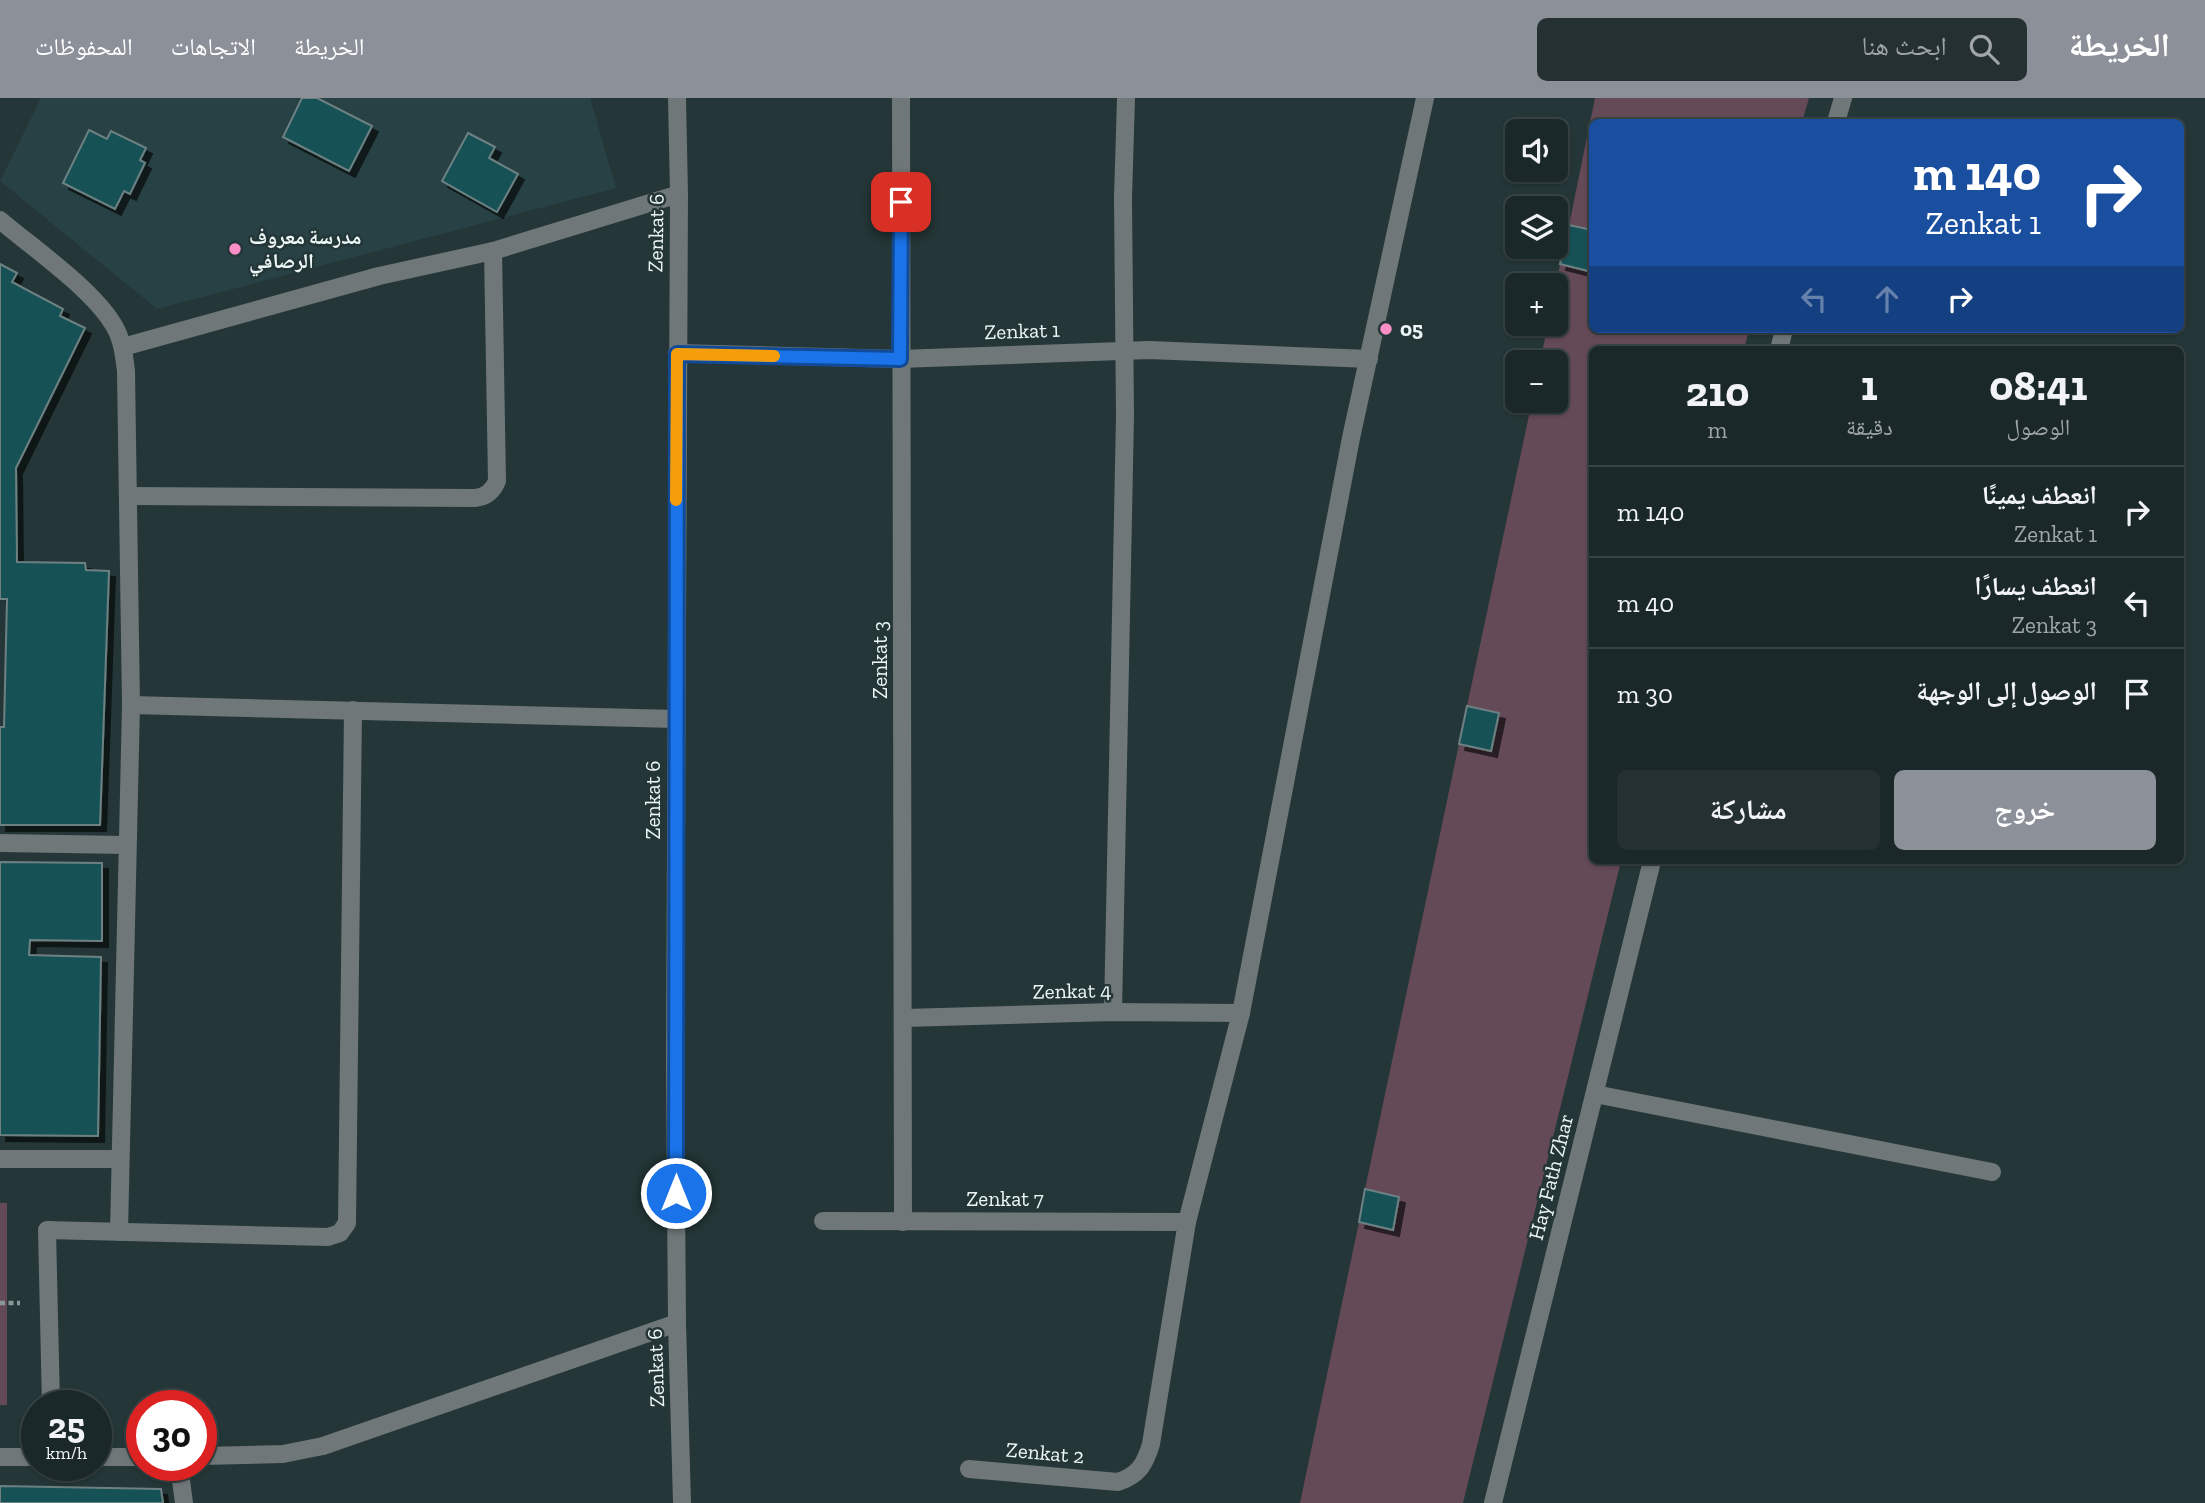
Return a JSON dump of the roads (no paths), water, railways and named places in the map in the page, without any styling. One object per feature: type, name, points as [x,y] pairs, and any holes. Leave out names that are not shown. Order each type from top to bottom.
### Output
[{"type":"street","name":"Zenkat 6","points":[[677,98],[677,1323],[682,1503]]},
{"type":"street","name":"Zenkat 3","points":[[901,98],[904,1222]]},
{"type":"street","points":[[1113,1012],[1125,429],[1123,198],[1126,98]]},
{"type":"street","points":[[1187,1223],[1241,1013],[1337,510],[1425,98]]},
{"type":"street","points":[[1837,119],[1843,98]]},
{"type":"street","points":[[123,347],[379,276],[493,251],[679,194]]},
{"type":"street","points":[[0,220],[96,302],[114,325],[123,347],[126,371],[131,705],[119,1232]]},
{"type":"street","points":[[129,496],[475,498],[486,495],[497,481],[493,251]]},
{"type":"street","name":"Zenkat 1","points":[[677,354],[900,359],[1124,351],[1204,351],[1369,359]]},
{"type":"street","points":[[131,705],[676,719]]},
{"type":"street","points":[[51,1390],[47,1230],[328,1237],[340,1233],[347,1223],[353,710]]},
{"type":"street","points":[[0,843],[126,845]]},
{"type":"street","name":"Hay Fath Zhar","points":[[1493,1503],[1651,864]]},
{"type":"street","name":"Zenkat 4","points":[[905,1018],[1113,1012],[1241,1013]]},
{"type":"street","points":[[1595,1094],[1992,1172]]},
{"type":"street","points":[[0,1159],[120,1160]]},
{"type":"street","name":"Zenkat 7","points":[[823,1222],[1187,1223]]},
{"type":"street","name":"Zenkat 2","points":[[969,1469],[1118,1482],[1138,1472],[1145,1463],[1151,1444],[1187,1223]]},
{"type":"street","points":[[217,1456],[283,1454],[323,1446],[677,1323]]},
{"type":"street","points":[[0,1457],[21,1457]]},
{"type":"street","points":[[182,1481],[184,1503]]},
{"type":"place","name":"مدرسة معروف الرصافي","points":[[235,249]]},
{"type":"place","name":"05","points":[[1386,329]]}]
